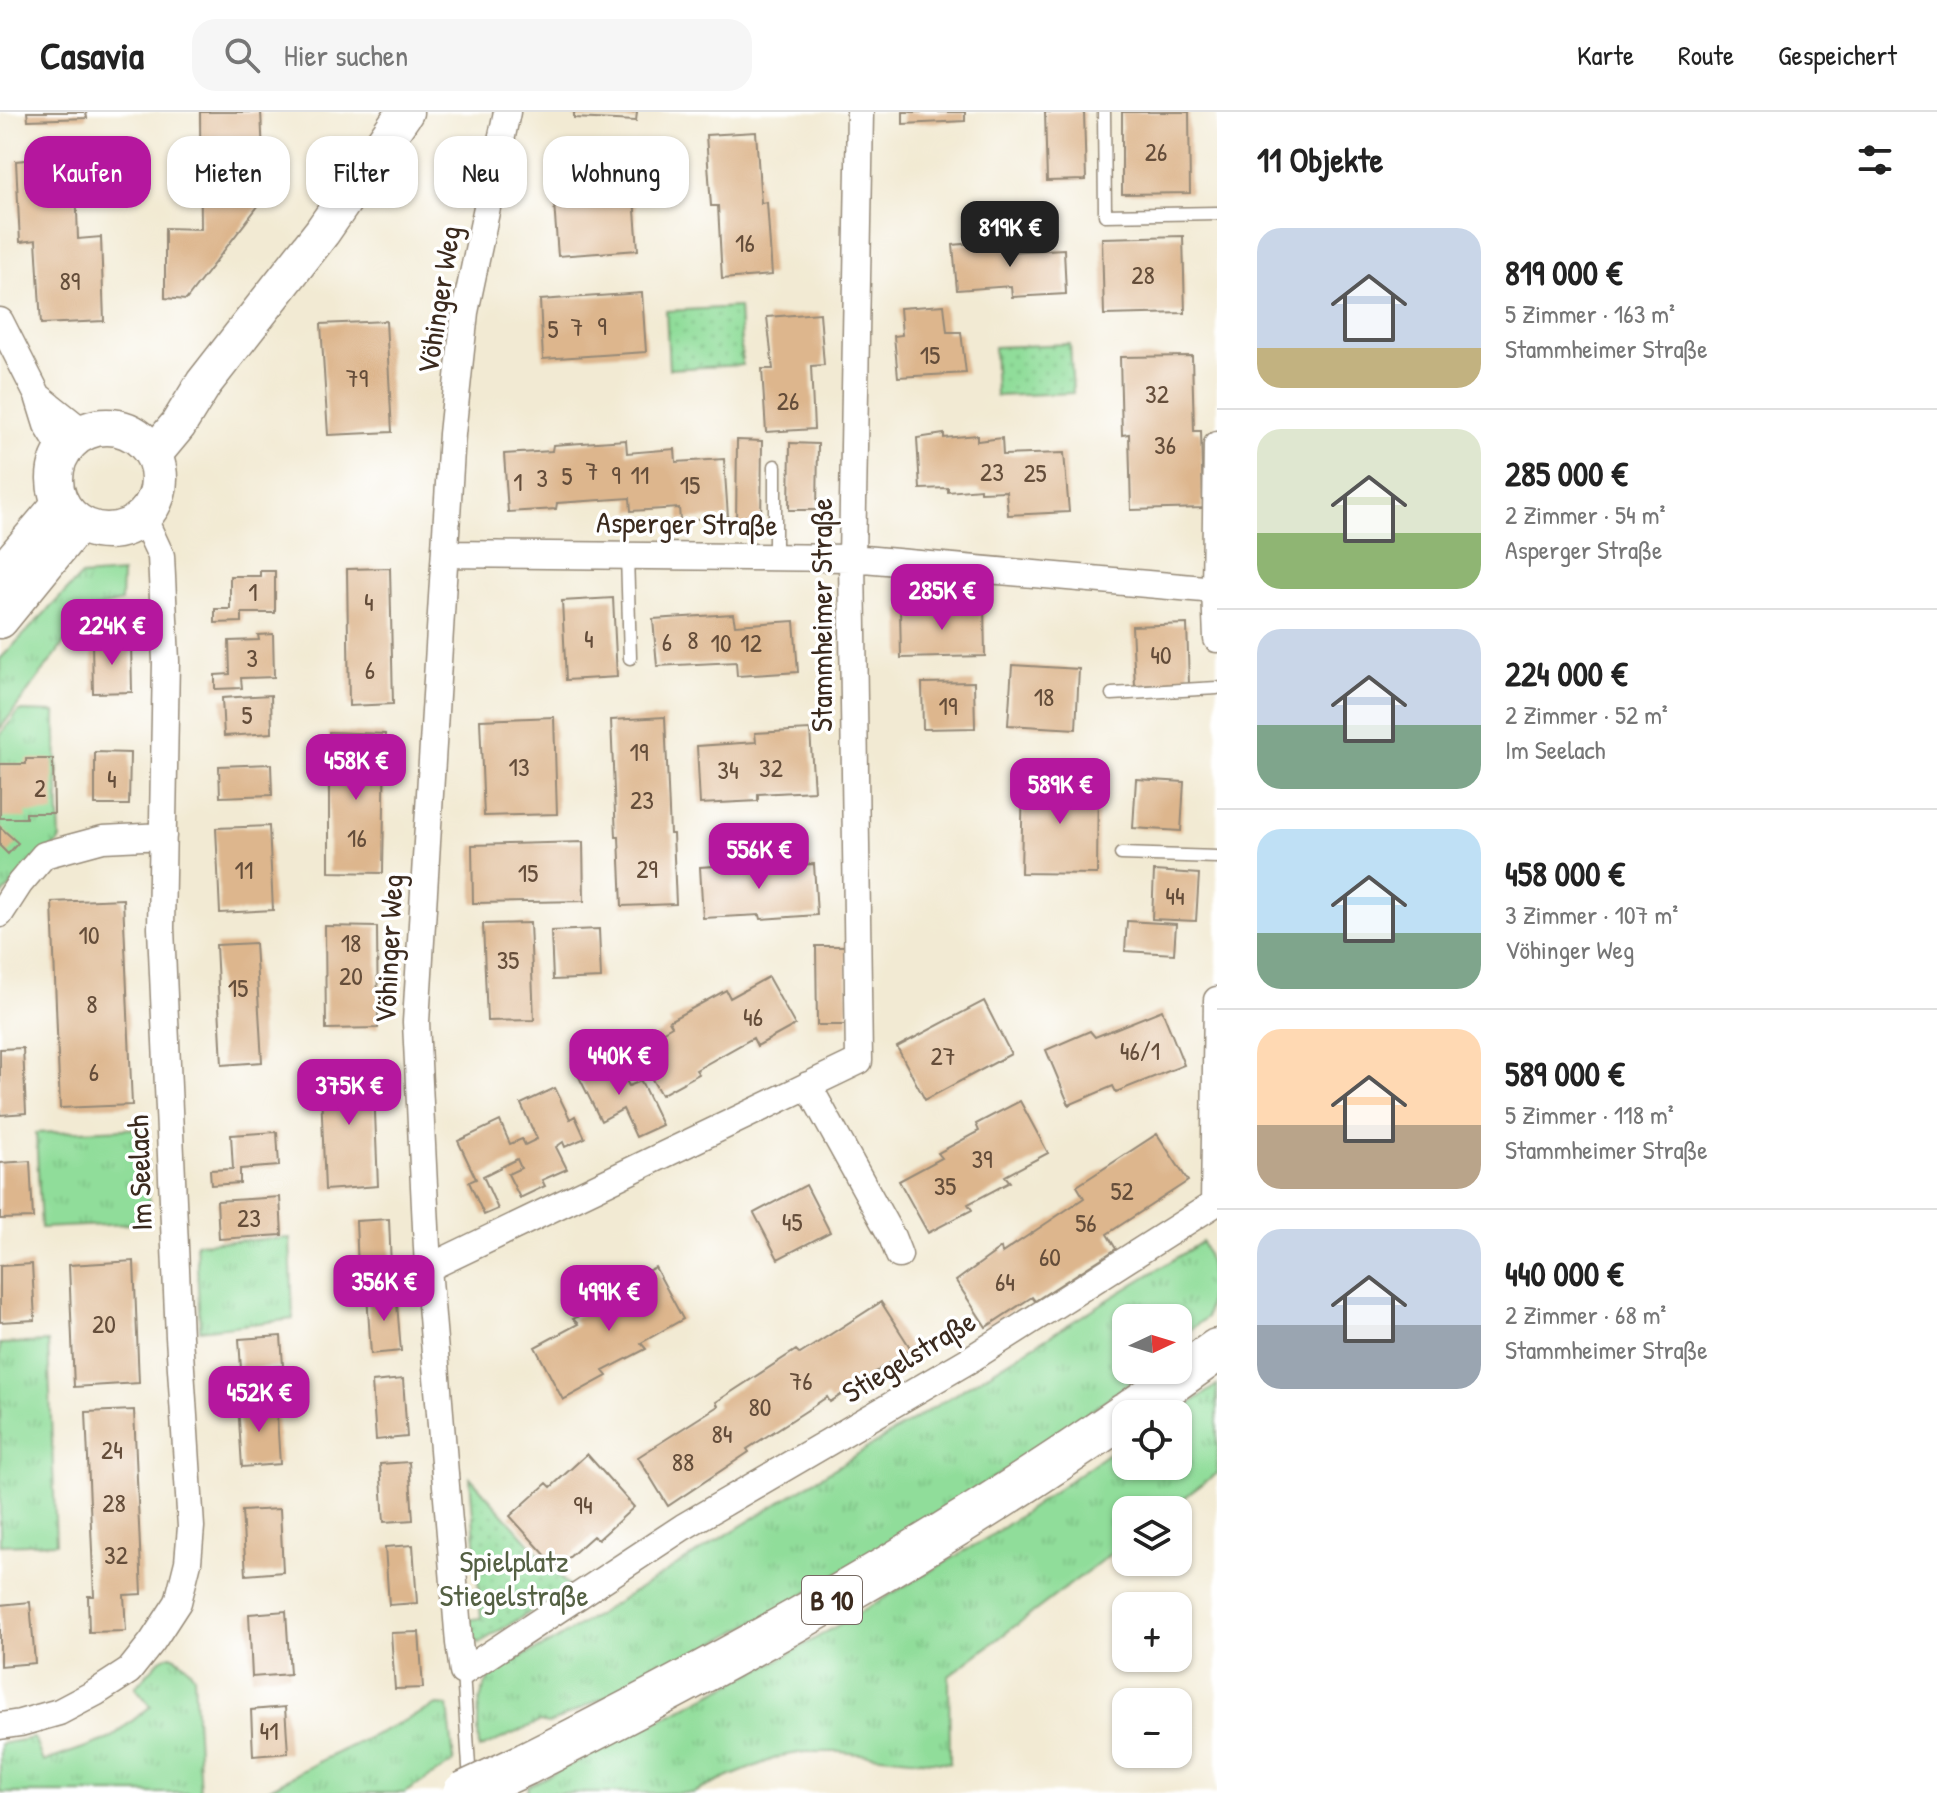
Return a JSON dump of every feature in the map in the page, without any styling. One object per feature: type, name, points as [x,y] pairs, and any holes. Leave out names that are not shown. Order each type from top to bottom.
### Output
[{"type":"main road","name":"B 10","points":[[1147,1400],[1217,1350]]},
{"type":"main road","name":"B 10","points":[[464,1793],[659,1697],[798,1621],[995,1503],[1112,1424]]},
{"type":"street","points":[[144,445],[178,425],[204,383],[322,232],[405,112]]},
{"type":"street","name":"Vöhinger Weg","points":[[463,1672],[428,1268],[416,1022],[452,434],[465,312],[507,112]]},
{"type":"street","name":"Stammheimer Straße","points":[[428,1268],[859,1061],[852,558],[860,112]]},
{"type":"street","points":[[0,321],[38,396],[73,442]]},
{"type":"street","points":[[109,427],[123,429],[144,445],[158,468],[159,481],[152,507],[143,517],[119,530],[105,531],[92,529],[70,513],[57,490],[55,477],[58,463],[73,442],[96,428],[109,427]]},
{"type":"street","points":[[1217,445],[1217,639]]},
{"type":"street","points":[[5,564],[70,513]]},
{"type":"street","points":[[0,620],[70,513]]},
{"type":"street","name":"Im Seelach","points":[[0,1726],[59,1712],[129,1671],[178,1602],[188,1562],[191,1527],[179,1337],[161,928],[166,661],[161,556],[143,517]]},
{"type":"street","name":"Asperger Straße","points":[[445,554],[852,558],[1215,590]]},
{"type":"street","points":[[0,914],[20,883],[44,855],[103,839],[163,836]]},
{"type":"street","name":"Stiegelstraße","points":[[463,1672],[683,1527],[969,1360],[1214,1204],[1217,1000]]},
{"type":"street","points":[[808,1085],[899,1255]]},
{"type":"lane","points":[[1104,112],[1105,215],[1217,213]]},
{"type":"lane","points":[[775,466],[775,558]]},
{"type":"lane","points":[[627,555],[630,658]]},
{"type":"lane","points":[[1112,694],[1217,688]]},
{"type":"lane","points":[[1121,854],[1217,857]]},
{"type":"lane","name":"Vöhinger Weg","points":[[463,1672],[470,1793]]},
{"type":"green space","points":[[739,307],[742,365],[669,369],[666,311]]},
{"type":"green space","points":[[1070,344],[1073,393],[996,396],[994,347]]},
{"type":"green space","points":[[122,573],[121,602],[89,610],[0,729],[0,659],[81,576]]},
{"type":"green space","points":[[19,711],[55,712],[60,841],[0,897],[0,735]]},
{"type":"green space","points":[[146,1128],[150,1223],[41,1228],[36,1133]]},
{"type":"green space","points":[[290,1238],[293,1319],[200,1330],[196,1243]]},
{"type":"green space","points":[[1202,1242],[1210,1270],[1207,1317],[1192,1328],[1192,1304],[1112,1304],[1112,1384],[1128,1384],[1016,1464],[777,1611],[549,1724],[539,1722],[479,1749],[478,1713],[481,1695],[489,1679],[501,1668],[551,1643]]},
{"type":"green space","points":[[48,1342],[56,1543],[0,1545],[0,1344]]},
{"type":"green space","points":[[1217,1385],[1217,1473],[1187,1496],[1112,1496],[1112,1553],[949,1676],[950,1763],[840,1752],[805,1752],[781,1756],[693,1793],[528,1793],[528,1786],[780,1659],[992,1535],[1112,1451],[1112,1480],[1192,1480],[1192,1402]]},
{"type":"green space","name":"Spielplatz Stiegelstraße","points":[[470,1477],[570,1588],[479,1643],[466,1620],[481,1618]]},
{"type":"green space","points":[[171,1655],[184,1663],[194,1676],[200,1793],[0,1793],[0,1744],[34,1738],[43,1762],[109,1739],[151,1706],[135,1687],[160,1660]]},
{"type":"green space","points":[[437,1705],[448,1706],[454,1762],[404,1793],[261,1793],[322,1760]]},
{"type":"building","points":[[27,112],[86,112],[87,118],[28,120]]},
{"type":"building","points":[[200,112],[261,112],[262,136],[200,136]]},
{"type":"building","points":[[574,112],[637,112],[636,121],[574,118]]},
{"type":"building","points":[[903,112],[965,112],[965,121],[903,124]]},
{"type":"building","points":[[1045,112],[1084,112],[1086,180],[1047,181]]},
{"type":"building","points":[[1122,112],[1189,112],[1190,193],[1122,194]]},
{"type":"building","points":[[756,132],[761,203],[767,202],[772,275],[722,279],[718,206],[711,206],[706,135]]},
{"type":"building","points":[[24,160],[24,208],[77,208],[78,239],[101,237],[104,321],[41,324],[36,240],[20,242],[16,161]]},
{"type":"building","points":[[201,208],[257,208],[186,300],[165,298],[165,228],[201,229]]},
{"type":"building","points":[[554,208],[635,208],[638,250],[558,256]]},
{"type":"building","points":[[1183,236],[1185,313],[1104,315],[1102,238]]},
{"type":"building","points":[[1007,240],[1007,252],[1064,249],[1066,294],[1012,297],[1011,286],[957,290],[953,245]]},
{"type":"building","points":[[642,293],[646,352],[543,359],[540,300]]},
{"type":"building","points":[[944,305],[947,332],[961,332],[966,373],[898,377],[894,336],[902,335],[900,308]]},
{"type":"building","points":[[820,313],[824,365],[811,366],[814,429],[766,432],[762,369],[773,369],[767,317]]},
{"type":"building","points":[[386,321],[392,432],[328,435],[321,324]]},
{"type":"building","points":[[1192,356],[1194,431],[1201,431],[1203,508],[1131,510],[1129,434],[1122,435],[1120,357]]},
{"type":"building","points":[[944,434],[944,438],[977,435],[977,441],[1002,438],[1003,455],[1064,453],[1069,512],[1008,515],[1006,491],[920,489],[917,438]]},
{"type":"building","points":[[626,440],[627,453],[675,449],[676,462],[724,459],[728,517],[680,520],[679,508],[631,511],[630,498],[557,503],[556,509],[508,512],[504,454],[552,451],[553,445]]},
{"type":"building","points":[[737,440],[762,441],[761,525],[736,525]]},
{"type":"building","points":[[790,443],[818,444],[817,510],[789,510]]},
{"type":"building","points":[[390,568],[393,704],[349,706],[347,569]]},
{"type":"building","points":[[260,571],[275,571],[275,613],[242,613],[242,622],[215,623],[215,609],[230,609],[230,576],[260,576]]},
{"type":"building","points":[[613,598],[617,677],[566,680],[562,601]]},
{"type":"building","points":[[984,606],[985,656],[901,658],[900,608]]},
{"type":"building","points":[[733,614],[735,625],[794,621],[798,672],[737,676],[736,662],[657,666],[653,619]]},
{"type":"building","points":[[1187,624],[1189,684],[1135,686],[1132,626]]},
{"type":"building","points":[[273,634],[274,677],[241,678],[242,688],[215,689],[215,675],[230,674],[229,641],[259,640],[258,635]]},
{"type":"building","points":[[92,642],[131,642],[132,692],[93,693]]},
{"type":"building","points":[[1012,665],[1079,669],[1076,729],[1008,725]]},
{"type":"building","points":[[974,682],[975,728],[923,729],[922,683]]},
{"type":"building","points":[[271,695],[272,733],[224,736],[222,698]]},
{"type":"building","points":[[554,717],[557,814],[484,816],[480,720]]},
{"type":"building","points":[[665,717],[676,904],[622,906],[611,720]]},
{"type":"building","points":[[810,730],[814,791],[758,794],[758,801],[700,804],[697,746],[756,742],[755,733]]},
{"type":"building","points":[[329,732],[385,734],[383,873],[329,872]]},
{"type":"building","points":[[95,752],[130,753],[129,805],[95,805]]},
{"type":"building","points":[[26,759],[53,759],[54,813],[26,813],[26,818],[0,818],[0,764],[26,764]]},
{"type":"building","points":[[271,764],[272,795],[220,797],[219,766]]},
{"type":"building","points":[[1023,777],[1098,778],[1097,874],[1021,873]]},
{"type":"building","points":[[1136,779],[1184,782],[1181,831],[1133,828]]},
{"type":"building","points":[[269,826],[273,910],[220,913],[216,828]]},
{"type":"building","points":[[0,827],[18,843],[8,854],[0,846]]},
{"type":"building","points":[[583,842],[584,901],[473,903],[472,845]]},
{"type":"building","points":[[757,863],[757,867],[814,864],[817,915],[761,919],[760,915],[703,918],[700,867]]},
{"type":"building","points":[[1154,871],[1199,874],[1196,921],[1152,919]]},
{"type":"building","points":[[123,899],[132,1105],[60,1108],[52,902]]},
{"type":"building","points":[[1127,921],[1176,924],[1174,954],[1125,951]]},
{"type":"building","points":[[530,923],[534,1020],[487,1021],[483,924]]},
{"type":"building","points":[[325,926],[377,927],[378,1028],[326,1029]]},
{"type":"building","points":[[599,929],[601,978],[553,980],[551,931]]},
{"type":"building","points":[[255,943],[262,1062],[222,1065],[216,945]]},
{"type":"building","points":[[816,946],[847,946],[848,1025],[817,1025]]},
{"type":"building","points":[[768,977],[795,1025],[757,1046],[753,1038],[696,1070],[699,1074],[661,1095],[634,1048],[672,1026],[669,1021],[726,990],[730,998]]},
{"type":"building","points":[[984,1001],[1011,1054],[925,1100],[897,1047]]},
{"type":"building","points":[[1162,1010],[1184,1065],[1116,1092],[1113,1086],[1069,1105],[1046,1050],[1090,1031],[1095,1037]]},
{"type":"building","points":[[23,1048],[26,1113],[0,1115],[0,1049]]},
{"type":"building","points":[[613,1057],[629,1086],[641,1081],[662,1125],[636,1137],[623,1109],[601,1121],[578,1075]]},
{"type":"building","points":[[373,1064],[378,1186],[325,1190],[320,1066]]},
{"type":"building","points":[[555,1088],[570,1119],[575,1116],[585,1138],[565,1147],[563,1142],[556,1147],[567,1169],[542,1180],[545,1186],[520,1198],[508,1174],[521,1168],[517,1159],[483,1176],[498,1209],[484,1215],[469,1182],[476,1179],[458,1141],[500,1121],[510,1144],[522,1139],[525,1145],[537,1139],[521,1104]]},
{"type":"building","points":[[1020,1101],[1048,1153],[1005,1176],[1010,1182],[968,1204],[972,1210],[928,1233],[899,1181],[942,1158],[938,1153],[979,1131],[976,1124]]},
{"type":"building","points":[[277,1132],[279,1166],[240,1169],[240,1183],[211,1185],[210,1170],[233,1169],[231,1135]]},
{"type":"building","points":[[1157,1134],[1188,1181],[1107,1234],[1116,1249],[1035,1301],[1032,1297],[986,1327],[956,1281],[1001,1248],[1002,1253],[1084,1198],[1077,1186]]},
{"type":"building","points":[[30,1161],[33,1218],[0,1219],[0,1163]]},
{"type":"building","points":[[806,1185],[830,1232],[778,1259],[754,1213]]},
{"type":"building","points":[[280,1197],[282,1235],[219,1239],[217,1201]]},
{"type":"building","points":[[389,1219],[391,1267],[358,1269],[356,1221]]},
{"type":"building","points":[[134,1261],[139,1383],[74,1387],[69,1265]]},
{"type":"building","points":[[32,1264],[35,1320],[0,1322],[0,1266]]},
{"type":"building","points":[[655,1267],[683,1319],[641,1343],[646,1349],[603,1371],[607,1376],[563,1400],[535,1347],[578,1324],[573,1319],[614,1297],[611,1290]]},
{"type":"building","points":[[396,1292],[401,1351],[371,1354],[367,1295]]},
{"type":"building","points":[[881,1302],[911,1349],[830,1402],[827,1397],[668,1506],[638,1457],[718,1406],[716,1402],[796,1350],[800,1354]]},
{"type":"building","points":[[281,1336],[283,1366],[241,1369],[239,1339]]},
{"type":"building","points":[[403,1379],[407,1437],[376,1440],[372,1382]]},
{"type":"building","points":[[276,1401],[280,1464],[242,1467],[238,1404]]},
{"type":"building","points":[[134,1410],[142,1594],[124,1595],[126,1631],[89,1632],[88,1596],[94,1596],[86,1412]]},
{"type":"building","points":[[587,1454],[634,1507],[598,1540],[593,1536],[557,1568],[510,1516],[547,1483],[551,1487]]},
{"type":"building","points":[[409,1462],[413,1520],[384,1522],[380,1464]]},
{"type":"building","points":[[280,1509],[283,1572],[246,1575],[242,1511]]},
{"type":"building","points":[[413,1545],[417,1603],[389,1605],[385,1547]]},
{"type":"building","points":[[30,1602],[35,1663],[0,1666],[0,1605]]},
{"type":"building","points":[[286,1611],[290,1674],[252,1677],[249,1614]]},
{"type":"building","points":[[419,1632],[423,1688],[395,1689],[391,1633]]},
{"type":"building","points":[[285,1707],[288,1753],[253,1756],[251,1710]]}]
